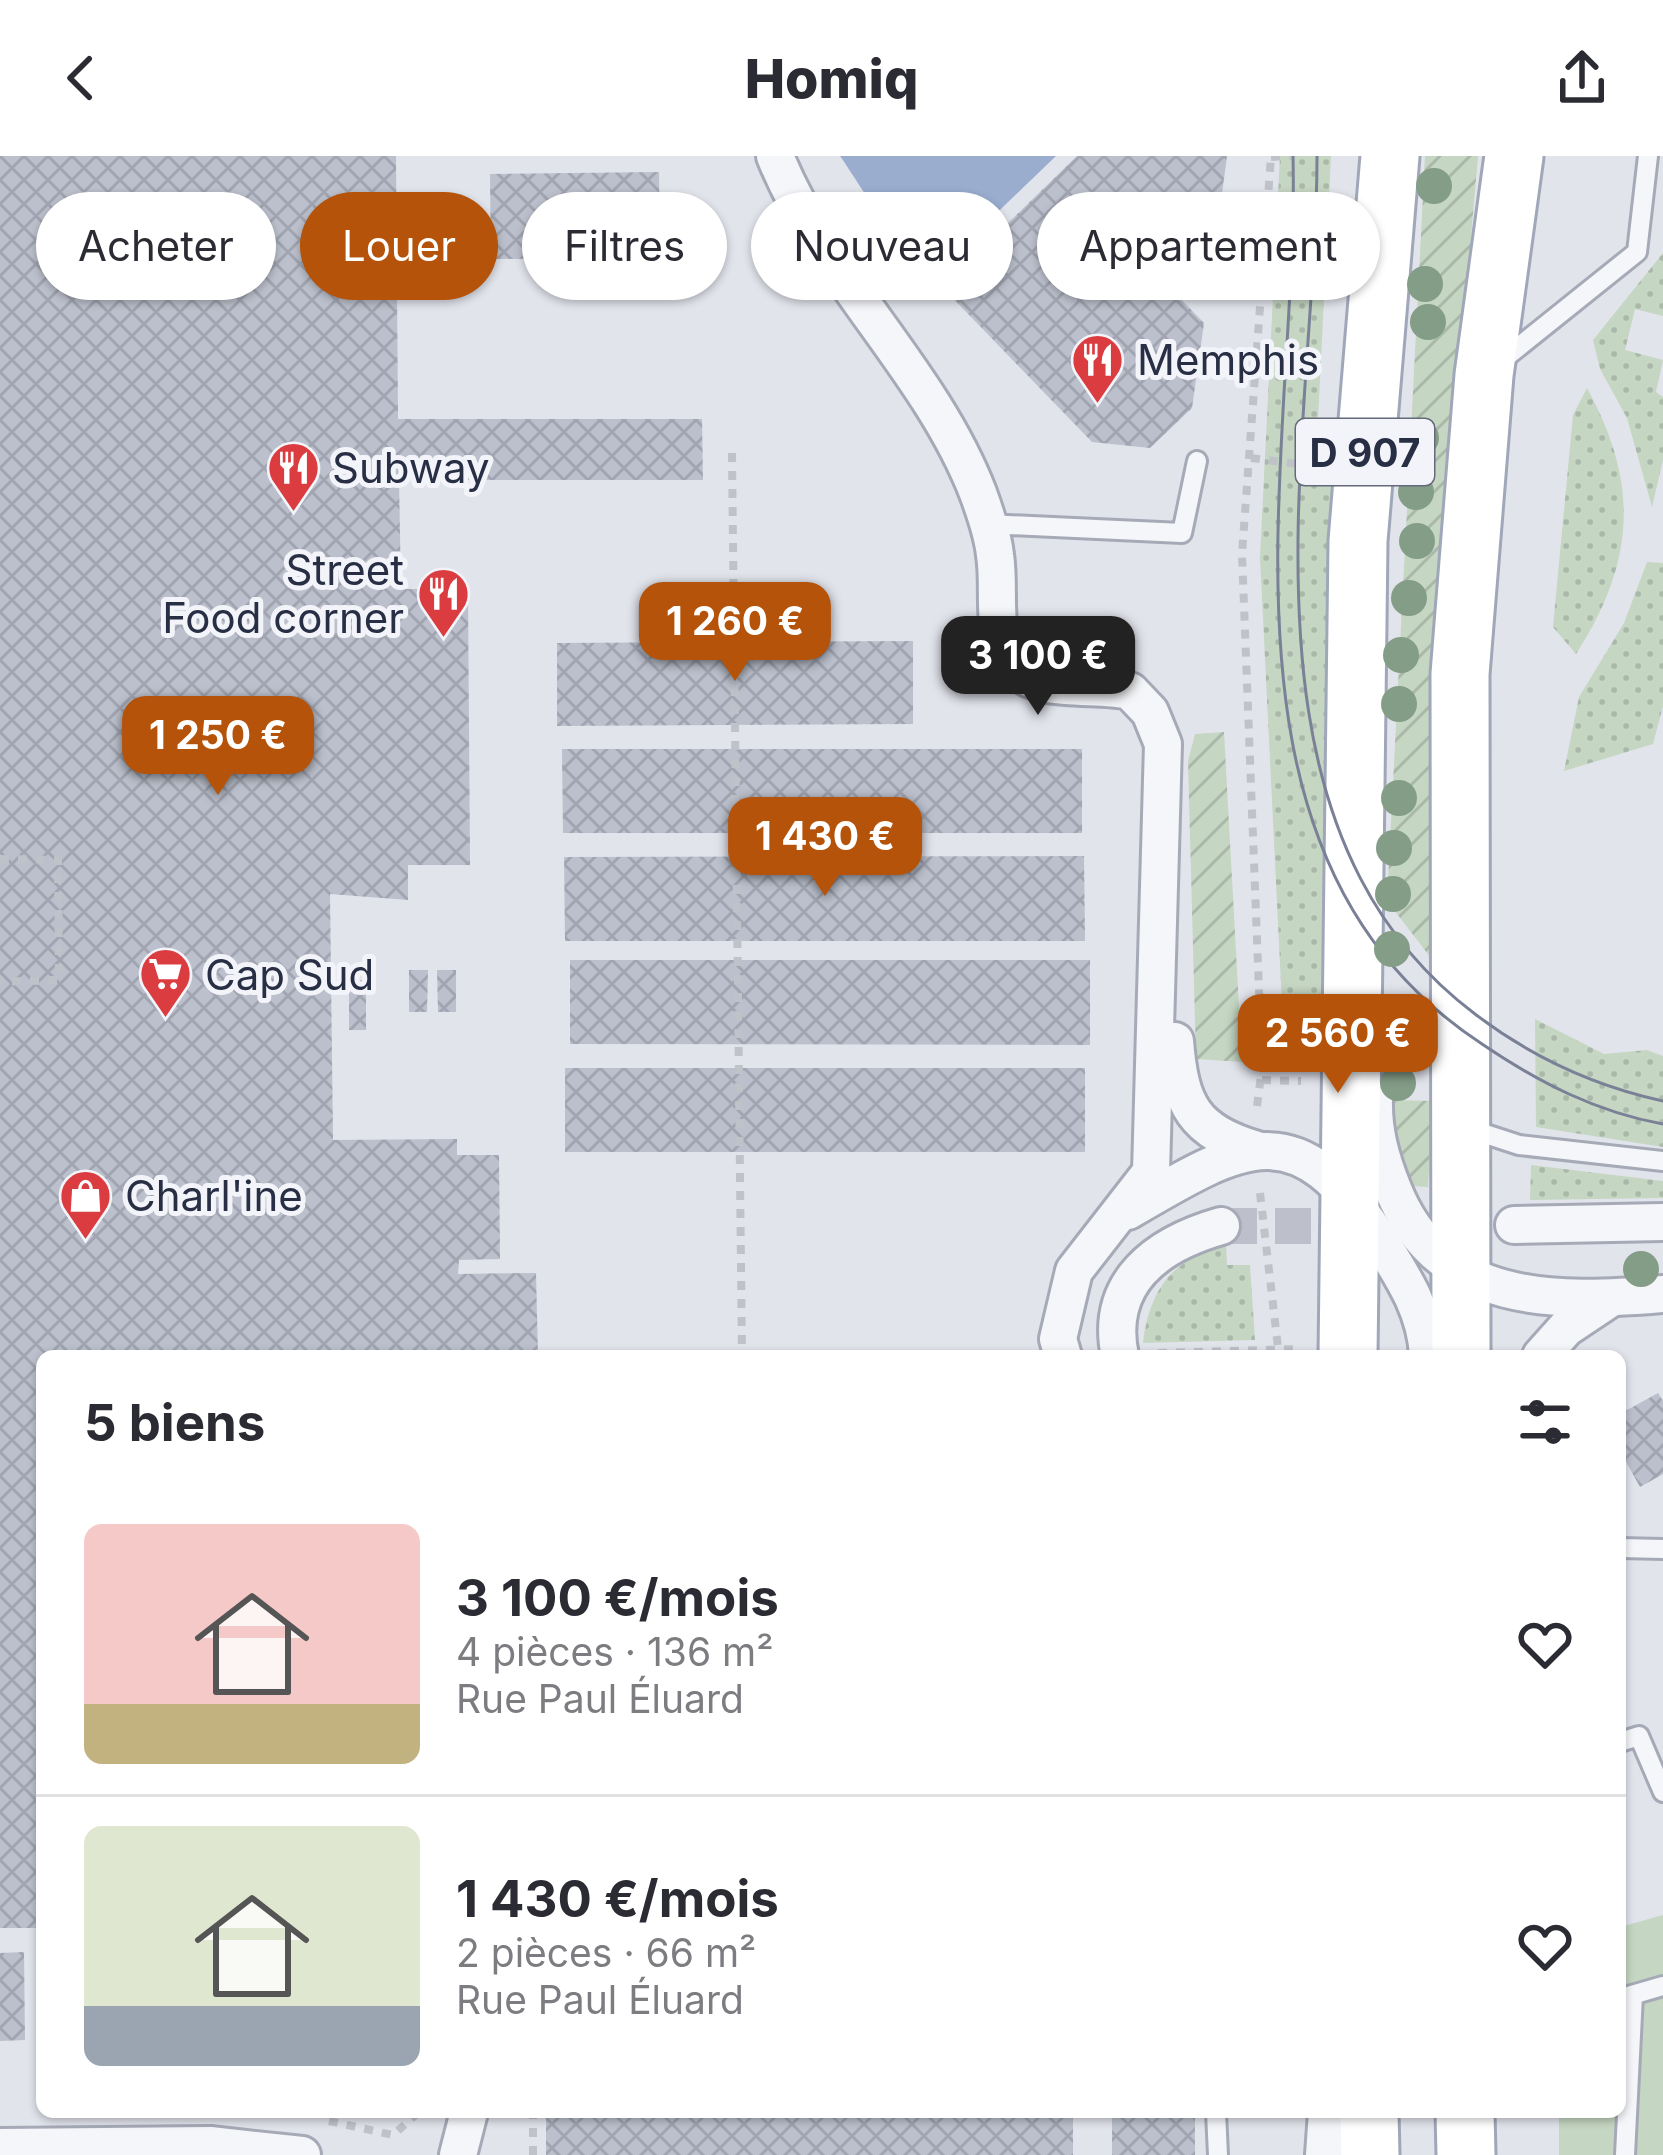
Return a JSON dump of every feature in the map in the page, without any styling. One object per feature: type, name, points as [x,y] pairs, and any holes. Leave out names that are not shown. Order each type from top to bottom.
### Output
[{"type":"main road","name":"D 907","points":[[1348,1350],[1358,541],[1390,156]]},
{"type":"main road","name":"D 907","points":[[1461,1350],[1460,674],[1484,375],[1514,156]]},
{"type":"main road","points":[[1370,2118],[1370,2155]]},
{"type":"main road","points":[[1466,2118],[1466,2155]]},
{"type":"street","points":[[775,156],[835,264],[952,442],[995,553],[1000,638],[1012,665],[1021,675],[1045,683],[1130,691],[1157,728],[1163,745],[1151,1172],[1124,1214]]},
{"type":"street","points":[[1358,748],[1379,911],[1373,1125],[1401,1210],[1430,1252],[1460,1274],[1519,1293],[1611,1298],[1663,1294]]},
{"type":"street","points":[[1159,952],[1172,989],[1180,1092],[1198,1120],[1223,1140],[1256,1132],[1303,1154],[1347,1190],[1427,1325],[1428,1350]]},
{"type":"street","points":[[1061,1350],[1058,1339],[1074,1271],[1100,1233],[1256,1132]]},
{"type":"street","points":[[1514,1225],[1663,1222]]},
{"type":"street","points":[[1132,1350],[1116,1324],[1125,1288],[1148,1259],[1177,1238],[1221,1226]]},
{"type":"street","points":[[1546,1350],[1566,1328],[1611,1298]]},
{"type":"street","points":[[458,2155],[467,2118]]},
{"type":"street","points":[[1324,2155],[1327,2118]]},
{"type":"street","points":[[0,2147],[209,2144],[302,2155]]},
{"type":"lane","points":[[1484,375],[1637,252],[1648,156]]},
{"type":"lane","points":[[987,524],[1183,532],[1197,461]]},
{"type":"lane","points":[[1458,1125],[1520,1145],[1663,1161]]},
{"type":"lane","points":[[1626,1548],[1663,1550]]},
{"type":"lane","points":[[1626,1740],[1639,1736],[1663,1792]]},
{"type":"lane","points":[[1626,1997],[1663,1986]]},
{"type":"lane","points":[[1216,2118],[1218,2155]]},
{"type":"lane","points":[[1625,2118],[1625,2155]]},
{"type":"path","points":[[1256,1132],[1262,1080],[1242,554],[1270,157],[1292,156]]},
{"type":"path","points":[[732,453],[742,1350]]},
{"type":"path","points":[[0,859],[58,860],[59,980],[0,982]]},
{"type":"path","points":[[1262,1080],[1320,1081]]},
{"type":"path","points":[[1259,1190],[1279,1350]]},
{"type":"path","points":[[315,2118],[393,2135],[412,2118]]},
{"type":"path","points":[[533,2118],[533,2155]]},
{"type":"green space","points":[[1280,156],[1331,156],[1329,192],[1278,192]]},
{"type":"green space","points":[[1425,156],[1478,156],[1436,639],[1431,958],[1387,901]]},
{"type":"green space","points":[[1663,253],[1663,316],[1635,309],[1625,350],[1663,360],[1656,392],[1663,397],[1663,460],[1652,507],[1627,418],[1600,369],[1593,340]]},
{"type":"green space","points":[[1273,300],[1324,300],[1315,481],[1340,484],[1330,1068],[1285,1065],[1260,557]]},
{"type":"green space","points":[[1587,388],[1616,458],[1624,523],[1610,587],[1576,654],[1553,627],[1573,415]]},
{"type":"green space","points":[[1647,562],[1663,563],[1663,706],[1653,744],[1564,771],[1579,697],[1624,623]]},
{"type":"green space","points":[[1224,732],[1242,1062],[1196,1059],[1188,761],[1195,734]]},
{"type":"green space","points":[[1535,1019],[1604,1054],[1647,1050],[1663,1056],[1663,1147],[1536,1127]]},
{"type":"green space","points":[[1387,1100],[1433,1101],[1428,1187],[1412,1186],[1388,1160]]},
{"type":"green space","points":[[1531,1165],[1663,1181],[1663,1198],[1530,1200]]},
{"type":"green space","points":[[1226,1244],[1227,1265],[1250,1265],[1255,1340],[1143,1343],[1151,1307],[1167,1279],[1191,1258]]},
{"type":"green space","points":[[1663,1915],[1663,2155],[1559,2155],[1559,2118],[1626,2118],[1626,1925]]},
{"type":"water","points":[[840,156],[1056,156],[1013,197],[1013,192],[864,192]]},
{"type":"building","name":"Cap Sud","points":[[0,156],[396,156],[396,192],[300,192],[300,300],[397,300],[398,419],[702,419],[703,480],[399,480],[401,589],[468,589],[470,865],[408,865],[408,900],[330,894],[333,1140],[457,1139],[457,1155],[499,1155],[500,1259],[459,1260],[458,1274],[536,1273],[538,1350],[36,1350],[36,1928],[0,1928]]},
{"type":"building","points":[[1077,156],[1227,156],[1222,192],[1040,192]]},
{"type":"building","points":[[659,172],[659,192],[522,192],[522,259],[498,259],[498,192],[490,192],[490,174]]},
{"type":"building","points":[[1037,195],[1037,300],[1182,300],[1204,323],[1192,408],[1150,448],[1092,442],[955,300],[1013,300],[1013,218]]},
{"type":"building","points":[[913,641],[913,724],[557,726],[557,643]]},
{"type":"building","points":[[562,749],[1082,749],[1082,833],[563,833]]},
{"type":"building","points":[[1084,856],[1085,941],[565,941],[564,857]]},
{"type":"building","points":[[570,960],[1090,960],[1090,1045],[570,1044]]},
{"type":"building","points":[[409,970],[428,970],[427,1012],[409,1012]]},
{"type":"building","points":[[437,970],[456,970],[456,1012],[438,1012]]},
{"type":"building","points":[[349,980],[366,980],[366,1030],[349,1030]]},
{"type":"building","points":[[565,1068],[1085,1068],[1085,1152],[565,1152]]},
{"type":"building","points":[[1658,1393],[1663,1401],[1663,1474],[1640,1487],[1626,1462],[1626,1411]]},
{"type":"building","points":[[24,1952],[25,2040],[0,2041],[0,1953]]},
{"type":"building","points":[[546,2118],[1073,2118],[1073,2155],[546,2155]]},
{"type":"building","points":[[1112,2118],[1195,2118],[1195,2155],[1112,2155]]},
{"type":"tunnel","points":[[1221,1226],[1366,1226]]},
{"type":"tram line","points":[[1293,156],[1278,514],[1280,637],[1295,755],[1329,865],[1390,962],[1482,1044],[1568,1094],[1663,1124]]},
{"type":"tram line","points":[[1317,156],[1299,497],[1299,615],[1312,730],[1341,837],[1394,933],[1475,1014],[1564,1068],[1663,1101]]},
{"type":"place","name":"Memphis","points":[[1098,405]]},
{"type":"place","name":"Subway","points":[[293,513]]},
{"type":"place","name":"Street Food corner","points":[[443,639]]},
{"type":"place","name":"Cap Sud","points":[[166,1020]]},
{"type":"place","name":"Charl'ine","points":[[86,1241]]}]
